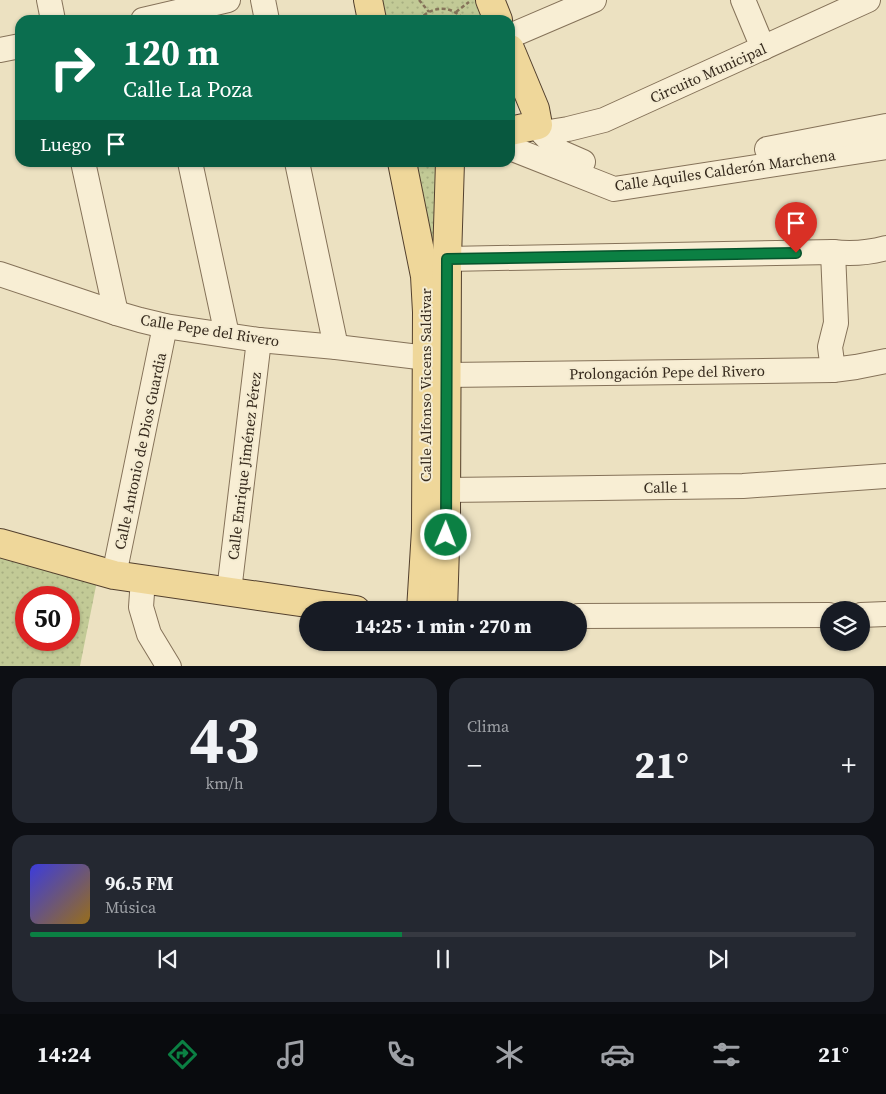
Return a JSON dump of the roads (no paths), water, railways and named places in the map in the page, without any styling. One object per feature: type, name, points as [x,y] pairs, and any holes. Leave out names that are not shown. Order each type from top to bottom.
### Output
[{"type":"main road","points":[[368,0],[371,15]]},
{"type":"main road","points":[[480,0],[494,15]]},
{"type":"main road","points":[[515,62],[540,129]]},
{"type":"main road","name":"Circuito Municipal","points":[[515,131],[540,129]]},
{"type":"main road","name":"Calle Alfonso Vicens Saldivar","points":[[403,167],[424,276],[427,312],[437,366],[422,601]]},
{"type":"main road","points":[[443,601],[446,490],[437,366],[447,259],[450,167]]},
{"type":"main road","points":[[0,543],[114,575],[299,601]]},
{"type":"street","points":[[49,0],[51,15]]},
{"type":"street","points":[[154,14],[228,0]]},
{"type":"street","points":[[262,0],[266,15]]},
{"type":"street","points":[[515,34],[594,0]]},
{"type":"street","points":[[743,0],[763,48]]},
{"type":"street","name":"Circuito Municipal","points":[[540,129],[568,129],[604,120],[868,0]]},
{"type":"street","points":[[0,50],[15,47]]},
{"type":"street","name":"Calle Aquiles Calderón Marchena","points":[[540,129],[560,152],[611,174],[654,172],[886,126]]},
{"type":"street","name":"Calle Aquiles Calderón Marchena","points":[[515,150],[614,189],[886,146]]},
{"type":"street","points":[[84,167],[116,313]]},
{"type":"street","points":[[191,167],[227,335]]},
{"type":"street","points":[[298,167],[336,347]]},
{"type":"street","points":[[447,259],[833,252],[846,254],[886,248]]},
{"type":"street","points":[[832,370],[830,347],[836,323],[833,252]]},
{"type":"street","name":"Calle Pepe del Rivero","points":[[0,274],[116,313],[165,326],[259,340],[336,347],[437,366]]},
{"type":"street","name":"Calle Antonio de Dios Guardia","points":[[114,575],[165,326]]},
{"type":"street","name":"Calle Enrique Jiménez Pérez","points":[[229,591],[259,340]]},
{"type":"street","name":"Prolongación Pepe del Rivero","points":[[437,366],[832,370],[886,362]]},
{"type":"street","name":"Calle 1","points":[[446,490],[744,486],[886,476]]},
{"type":"street","points":[[143,579],[141,607],[149,634],[168,666]]},
{"type":"street","points":[[870,615],[886,614]]},
{"type":"street","points":[[587,616],[820,615]]}]
